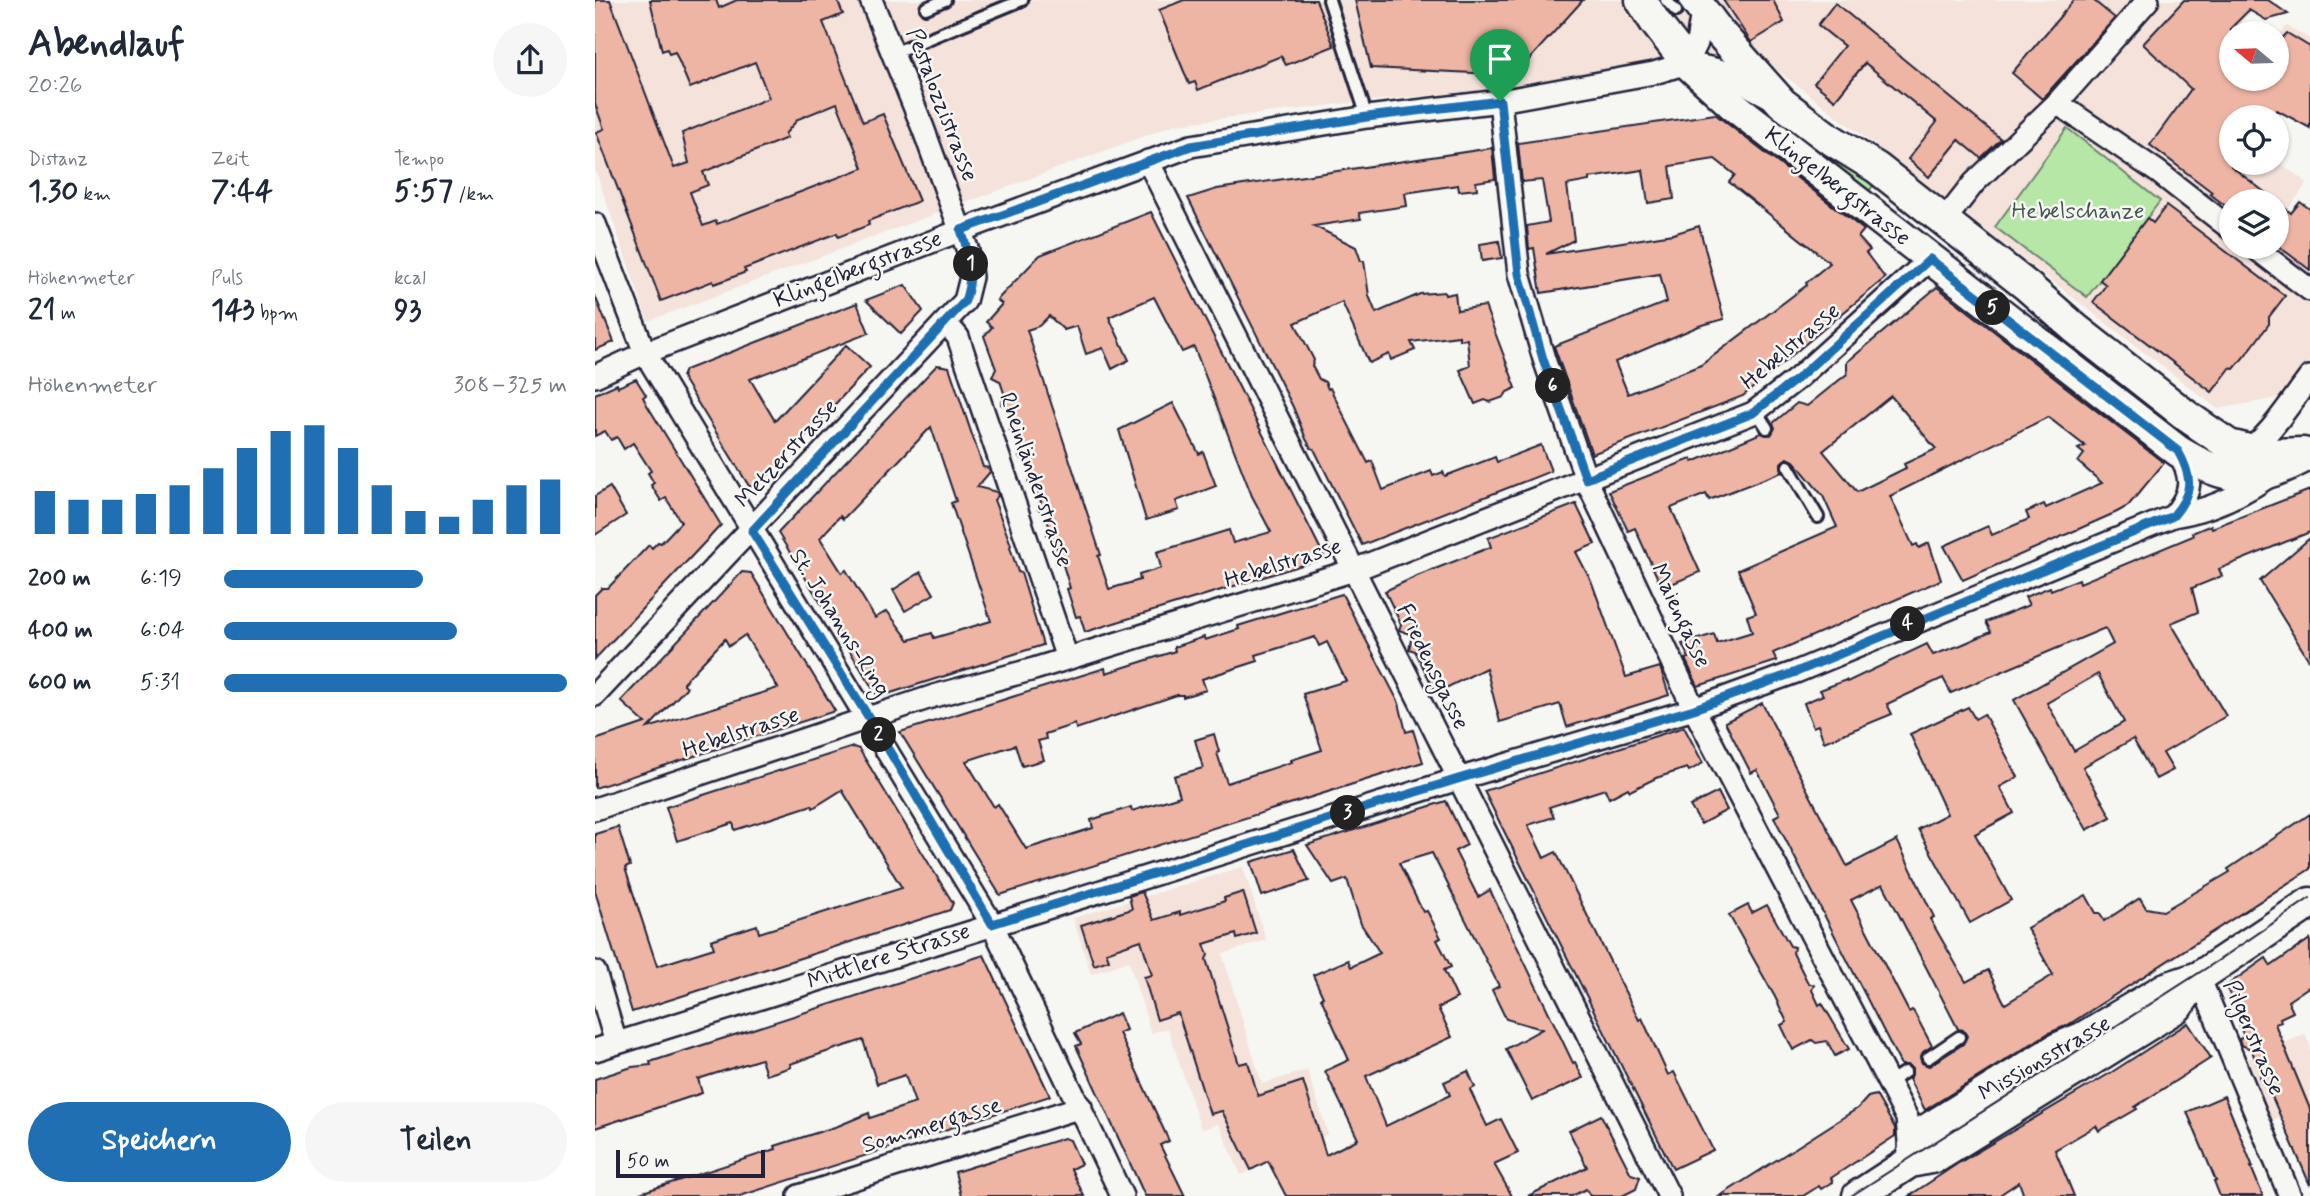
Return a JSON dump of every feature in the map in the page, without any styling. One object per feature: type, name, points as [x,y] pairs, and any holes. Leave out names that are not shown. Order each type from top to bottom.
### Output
[{"type":"main road","points":[[1641,0],[1687,63]]},
{"type":"main road","name":"Klingelbergstrasse","points":[[1698,6],[1781,103],[1877,168],[2188,417],[2229,445],[2249,451]]},
{"type":"main road","name":"Klingelbergstrasse","points":[[1687,63],[1734,106],[2178,451],[2205,468],[2227,474],[2272,474]]},
{"type":"main road","name":"Mittlere Strasse","points":[[2249,451],[2280,455],[2310,454]]},
{"type":"main road","name":"Mittlere Strasse","points":[[2272,474],[2310,454]]},
{"type":"main road","name":"Missionsstrasse","points":[[1910,1162],[1923,1132],[2058,1048],[2084,1037],[2167,988],[2199,977],[2310,903]]},
{"type":"main road","points":[[1858,1196],[1910,1162]]},
{"type":"street","name":"Pestalozzistrasse","points":[[871,0],[961,230]]},
{"type":"street","points":[[1944,221],[1974,183],[2057,103],[2148,0]]},
{"type":"street","points":[[1687,63],[1697,43],[1698,6]]},
{"type":"street","name":"Klingelbergstrasse","points":[[595,376],[645,353],[961,230],[1191,146],[1367,117],[1500,101],[1654,73],[1687,63],[1719,70],[1781,103]]},
{"type":"street","name":"Maiengasse","points":[[1500,101],[1519,274],[1543,359],[1586,479],[1694,709],[1897,1077],[1907,1118],[1910,1162]]},
{"type":"street","points":[[2057,103],[2158,172],[2219,220]]},
{"type":"street","name":"Friedensgasse","points":[[1148,161],[1669,1196]]},
{"type":"street","name":"St. Johanns-Ring","points":[[595,224],[645,353],[881,737],[992,924],[1122,1196]]},
{"type":"street","name":"Metzerstrasse","points":[[595,695],[752,531],[965,301],[971,276],[971,262],[961,230]]},
{"type":"street","name":"Hebelstrasse","points":[[595,809],[934,696],[1354,570],[1586,479],[1761,419],[1798,378],[1930,259]]},
{"type":"street","points":[[2270,259],[2310,290]]},
{"type":"street","name":"Rheinländerstrasse","points":[[946,323],[958,337],[1067,658]]},
{"type":"street","points":[[2205,468],[2249,451],[2265,435],[2310,377]]},
{"type":"street","points":[[2173,516],[2185,499],[2190,479],[2188,469],[2178,451]]},
{"type":"street","name":"Mittlere Strasse","points":[[595,1050],[1458,779],[1694,709],[1796,672],[2173,516],[2204,509],[2252,488],[2272,474]]},
{"type":"street","points":[[595,972],[616,1043]]},
{"type":"street","name":"Pilgerstrasse","points":[[2199,977],[2290,1196]]},
{"type":"street","name":"Sommergasse","points":[[799,1196],[1081,1107]]},
{"type":"lane","points":[[926,8],[945,0]]},
{"type":"lane","points":[[893,52],[1022,0]]},
{"type":"lane","points":[[1329,0],[1367,117]]},
{"type":"lane","points":[[1666,0],[1676,11],[1672,0]]},
{"type":"lane","points":[[1788,466],[1818,517]]},
{"type":"lane","points":[[1928,1058],[1959,1037]]},
{"type":"shaded area","points":[[595,0],[2230,0],[2251,11],[2242,21],[2219,21],[2219,91],[2289,91],[2289,27],[2310,39],[2310,97],[2293,120],[2289,118],[2289,105],[2219,105],[2219,175],[2289,175],[2289,170],[2307,183],[2289,208],[2289,189],[2219,189],[2219,259],[2289,259],[2289,213],[2310,229],[2310,362],[2283,397],[2218,409],[1768,63],[1357,102],[1176,124],[648,321],[595,169]]},
{"type":"shaded area","points":[[1243,867],[1266,940],[1222,954],[1262,1084],[1307,1070],[1328,1134],[1241,1175],[1219,1124],[1201,1129],[1168,1028],[1151,1033],[1129,961],[1091,974],[1073,918]]},
{"type":"shaded area","points":[[2305,1034],[2310,1046],[2310,1104],[2272,1120],[2247,1059]]},
{"type":"green space","points":[[1743,93],[1821,149],[1878,179],[1866,195],[1738,97]]},
{"type":"green space","name":"Hebelschanze","points":[[2067,128],[2160,201],[2087,297],[1995,227]]},
{"type":"building","points":[[595,0],[610,0],[674,168],[689,163],[682,133],[769,98],[755,62],[690,88],[675,52],[669,54],[667,49],[662,51],[650,0],[716,0],[719,8],[737,0],[837,0],[843,14],[823,22],[863,122],[883,114],[919,201],[868,221],[869,225],[838,237],[837,233],[744,269],[746,272],[728,279],[714,284],[713,281],[661,301],[596,132],[604,129],[595,104]],"holes":[[[837,103],[863,168],[717,224],[716,221],[703,226],[690,192],[708,185],[703,172],[787,138],[785,134],[798,119]]]},
{"type":"building","points":[[1184,0],[1316,0],[1334,46],[1286,65],[1281,56],[1198,90],[1195,82],[1189,84],[1159,10]]},
{"type":"building","points":[[1355,0],[1583,0],[1515,75],[1371,68]]},
{"type":"building","points":[[1723,0],[1773,0],[1784,22],[1751,42]]},
{"type":"building","points":[[2074,0],[2093,0],[2115,18],[2042,99],[2012,73]]},
{"type":"building","points":[[2184,0],[2268,0],[2288,14],[2266,20],[2249,10],[2238,21],[2219,21],[2219,91],[2289,91],[2289,34],[2310,47],[2310,128],[2289,117],[2289,105],[2219,105],[2219,175],[2243,175],[2261,189],[2219,189],[2219,201],[2210,194],[2212,192],[2150,145],[2191,89],[2143,44]]},
{"type":"building","points":[[1835,3],[2001,139],[1981,158],[1959,140],[1929,177],[1908,159],[1937,122],[1865,63],[1835,100],[1814,83],[1844,46],[1818,25]]},
{"type":"building","points":[[1715,114],[1864,230],[1858,237],[1870,250],[1866,253],[1885,278],[1743,396],[1592,454],[1554,346],[1667,302],[1660,274],[1541,293],[1534,248],[1529,249],[1527,226],[1549,222],[1542,180],[1522,182],[1518,143]],"holes":[[[1715,159],[1735,175],[1729,182],[1830,263],[1806,283],[1807,285],[1701,365],[1628,394],[1615,362],[1699,326],[1724,319],[1699,226],[1673,234],[1546,254],[1574,240],[1567,185],[1589,181],[1589,178],[1643,170],[1648,203],[1674,199],[1670,166]]]},
{"type":"building","points":[[1492,148],[1495,179],[1476,182],[1477,189],[1459,191],[1458,185],[1405,193],[1407,206],[1359,213],[1361,219],[1314,226],[1356,247],[1361,261],[1364,261],[1369,296],[1376,313],[1420,294],[1444,292],[1445,295],[1455,293],[1457,310],[1485,306],[1516,388],[1507,392],[1504,397],[1475,404],[1460,370],[1470,366],[1467,339],[1459,340],[1459,336],[1411,342],[1415,350],[1391,360],[1389,354],[1369,363],[1342,302],[1295,323],[1314,360],[1312,366],[1319,379],[1330,388],[1368,463],[1372,461],[1383,490],[1431,471],[1433,476],[1443,472],[1445,476],[1495,457],[1497,462],[1541,445],[1551,471],[1362,545],[1314,449],[1306,439],[1293,407],[1188,198],[1217,189]]},
{"type":"building","points":[[2300,202],[2310,209],[2310,270],[2289,254],[2289,211],[2291,213]]},
{"type":"building","points":[[2166,206],[2219,246],[2219,259],[2236,259],[2285,296],[2252,347],[2234,369],[2231,367],[2212,392],[2093,302],[2106,285],[2100,280],[2147,218],[2153,223]]},
{"type":"building","points":[[1151,212],[1325,558],[1085,632],[1080,616],[1076,617],[1063,565],[1056,562],[1059,556],[1054,539],[1047,535],[1050,529],[1045,512],[1038,509],[1041,502],[1036,485],[1028,482],[1032,475],[1027,461],[1019,457],[1022,452],[1018,434],[1010,430],[1013,425],[1009,408],[1001,404],[1005,396],[1000,381],[992,377],[996,369],[984,336],[992,327],[986,322],[1002,304],[997,300],[1040,255]],"holes":[[[1154,297],[1182,352],[1194,347],[1252,496],[1271,532],[1233,543],[1229,530],[1157,552],[1161,568],[1139,575],[1140,580],[1109,589],[1098,556],[1101,555],[1027,330],[1039,326],[1049,316],[1064,330],[1077,326],[1086,354],[1103,348],[1112,369],[1129,360],[1109,317]]]},
{"type":"building","points":[[1499,241],[1502,258],[1482,261],[1480,244]]},
{"type":"building","points":[[905,285],[923,311],[901,334],[866,300]]},
{"type":"building","points":[[1937,287],[2164,463],[2128,506],[1963,580],[1944,546],[1988,526],[1992,535],[2029,519],[2026,512],[2044,504],[2046,508],[2102,483],[2078,462],[2084,454],[2078,449],[2085,446],[2048,417],[1890,496],[1913,546],[1917,544],[1919,548],[1929,543],[1941,580],[1773,653],[1777,661],[1698,686],[1685,659],[1689,658],[1682,644],[1714,634],[1717,643],[1752,632],[1747,616],[1756,613],[1738,570],[1837,527],[1823,496],[1794,461],[1787,458],[1781,463],[1782,472],[1709,500],[1706,494],[1671,508],[1700,572],[1662,588],[1635,528],[1628,531],[1609,491],[1691,459],[1693,462],[1761,433],[1771,435],[1775,428],[1773,423],[1797,403],[1807,406],[1847,374],[1847,362]],"holes":[[[1891,396],[1936,449],[1904,464],[1906,468],[1857,492],[1823,451]]]},
{"type":"building","points":[[595,296],[614,342],[595,350]]},
{"type":"building","points":[[857,303],[869,333],[750,379],[775,421],[846,345],[870,367],[757,487],[749,486],[682,377],[685,370]]},
{"type":"building","points":[[937,365],[949,367],[983,467],[989,468],[990,472],[977,487],[997,492],[998,496],[994,500],[1018,572],[1021,573],[1043,645],[878,697],[778,533]],"holes":[[[931,427],[956,501],[951,503],[991,621],[934,638],[932,633],[909,640],[887,611],[875,618],[846,570],[842,573],[820,538],[840,516],[843,519]]]},
{"type":"building","points":[[636,379],[646,395],[643,397],[647,405],[721,525],[595,659],[595,595],[602,588],[608,588],[649,545],[652,548],[658,542],[661,543],[681,522],[666,498],[661,501],[651,485],[654,483],[648,473],[651,471],[633,443],[624,449],[617,437],[611,440],[605,431],[595,436],[595,394]]},
{"type":"building","points":[[1173,403],[1199,454],[1203,452],[1216,486],[1176,501],[1179,510],[1146,520],[1119,430]]},
{"type":"building","points":[[610,487],[626,515],[595,535],[595,496]]},
{"type":"building","points":[[2310,490],[2310,532],[2219,569],[2222,576],[2192,588],[2198,612],[2171,623],[2226,716],[2163,753],[2173,770],[2156,779],[2133,739],[2083,767],[2111,817],[2087,830],[2014,700],[2113,644],[2105,628],[1951,693],[1943,678],[1887,704],[1892,714],[1824,742],[1818,725],[1813,727],[1804,703],[1823,695],[1820,690],[1846,680],[1847,682],[1927,644],[1933,655],[1961,645],[1991,632],[1986,622],[2029,605],[2025,597],[2079,579],[2080,583],[2193,536],[2192,533],[2211,525],[2212,528]],"holes":[[[2098,674],[2124,722],[2074,751],[2047,703]]]},
{"type":"building","points":[[1576,504],[1595,544],[1576,552],[1592,583],[1626,677],[1660,667],[1669,695],[1567,727],[1560,704],[1500,722],[1486,668],[1436,693],[1415,651],[1409,649],[1412,635],[1399,630],[1401,624],[1385,591],[1491,547],[1488,538]]},
{"type":"building","points":[[2310,538],[2310,662],[2260,581]]},
{"type":"building","points":[[742,572],[751,573],[835,711],[595,788],[595,740],[645,723],[621,701]],"holes":[[[745,635],[778,688],[648,728],[687,687],[683,683],[725,639],[729,646]]]},
{"type":"building","points":[[921,572],[934,594],[905,611],[893,590]]},
{"type":"building","points":[[1342,594],[1399,703],[1406,732],[1413,730],[1423,762],[1000,895],[900,732],[1105,668],[1106,673],[1175,651],[1174,647],[1204,637],[1205,640],[1239,629],[1238,626]],"holes":[[[1315,637],[1319,646],[1327,642],[1346,681],[1303,694],[1322,750],[1227,783],[1214,734],[1195,740],[1203,768],[1174,776],[1180,796],[1132,811],[1131,807],[1091,820],[1093,828],[1026,849],[998,804],[994,807],[966,761],[1015,745],[1022,766],[1044,760],[1038,741],[1046,739],[1045,734],[1075,724],[1076,729],[1177,695],[1183,697],[1206,690],[1202,679],[1258,661],[1256,655]]]},
{"type":"building","points":[[1762,703],[1847,866],[1897,840],[1934,917],[1930,919],[1966,982],[1988,970],[2005,1004],[2053,975],[2027,928],[2086,895],[2104,921],[2140,898],[2146,908],[2163,911],[2230,872],[2228,869],[2310,814],[2310,869],[2068,1025],[2049,1033],[1925,1110],[1909,1079],[1912,1068],[1901,1065],[1774,817],[1780,814],[1757,770],[1751,773],[1725,722]],"holes":[[[1883,884],[1958,1029],[1963,1030],[1967,1036],[1963,1044],[1929,1066],[1922,1063],[1920,1058],[1923,1052],[1932,1046],[1914,1012],[1909,1012],[1851,900]]]},
{"type":"building","points":[[1968,707],[1975,719],[1984,714],[2018,777],[2000,787],[2014,813],[1975,834],[2011,900],[1970,923],[1918,829],[1947,814],[1910,734]]},
{"type":"building","points":[[1684,727],[1703,763],[1689,771],[1687,768],[1656,778],[1630,791],[1628,788],[1609,798],[1605,789],[1549,807],[1554,817],[1528,825],[1544,858],[1556,852],[1639,1020],[1642,1018],[1668,1075],[1674,1072],[1713,1150],[1673,1169],[1484,791]]},
{"type":"building","points":[[853,747],[859,749],[953,903],[950,910],[632,1012],[595,891],[595,834],[618,827],[630,866],[625,868],[657,966],[714,948],[711,940],[757,925],[759,933],[902,888],[842,790],[813,808],[812,805],[735,830],[733,823],[677,841],[666,807]]},
{"type":"building","points":[[1718,792],[1727,810],[1701,824],[1690,806]]},
{"type":"building","points":[[1446,801],[1467,845],[1455,851],[1478,897],[1490,890],[1573,1063],[1575,1062],[1583,1078],[1532,1101],[1506,1049],[1542,1029],[1506,1019],[1492,990],[1499,986],[1432,853],[1399,863],[1423,912],[1427,911],[1441,938],[1437,940],[1451,967],[1444,970],[1457,998],[1438,1008],[1452,1037],[1366,1076],[1386,1126],[1450,1095],[1444,1082],[1468,1071],[1475,1087],[1470,1090],[1487,1126],[1501,1119],[1518,1153],[1494,1164],[1512,1196],[1286,1196],[1268,1161],[1251,1170],[1222,1111],[1210,1114],[1178,1013],[1157,1020],[1144,977],[1152,975],[1141,940],[1106,952],[1109,960],[1094,965],[1081,925],[1132,909],[1129,896],[1142,892],[1154,920],[1225,901],[1224,898],[1243,892],[1256,933],[1237,939],[1236,934],[1204,944],[1208,955],[1206,959],[1239,1064],[1248,1062],[1258,1096],[1303,1081],[1326,1155],[1358,1139],[1325,1071],[1349,1060],[1313,975],[1348,960],[1351,967],[1380,953],[1361,924],[1347,879],[1333,884],[1307,845]]},
{"type":"building","points":[[1294,849],[1309,881],[1262,896],[1251,862]]},
{"type":"building","points":[[1748,905],[1752,913],[1767,905],[1790,946],[1794,947],[1793,953],[1808,983],[1814,985],[1812,990],[1819,1005],[1822,1003],[1849,1049],[1835,1056],[1827,1041],[1816,1043],[1812,1040],[1793,1050],[1781,1025],[1787,1022],[1729,915]]},
{"type":"building","points":[[2310,939],[2310,986],[2288,1001],[2293,1012],[2280,1018],[2281,1022],[2275,1024],[2310,1109],[2310,1185],[2267,1085],[2262,1083],[2261,1072],[2251,1049],[2241,1045],[2239,1039],[2244,1037],[2240,1026],[2243,1025],[2226,986],[2266,958],[2271,966]]},
{"type":"building","points":[[984,955],[1050,1096],[740,1196],[640,1196],[640,1193],[776,1149],[775,1146],[869,1113],[870,1118],[915,1103],[905,1075],[877,1084],[863,1040],[790,1064],[791,1067],[766,1075],[761,1059],[698,1079],[702,1093],[595,1128],[595,1079],[632,1067],[651,1065],[650,1062]]},
{"type":"building","points":[[1119,1013],[1126,1030],[1119,1033],[1169,1141],[1160,1145],[1185,1196],[1145,1196],[1076,1046],[1081,1044],[1075,1033]]},
{"type":"building","points":[[2188,1023],[2211,1058],[2135,1107],[2137,1109],[2099,1131],[2096,1126],[2055,1150],[2074,1196],[2024,1196],[2019,1182],[1998,1196],[1909,1196],[1957,1164],[2112,1072]]},
{"type":"building","points":[[1876,1095],[1895,1128],[1895,1136],[1831,1178],[1833,1182],[1821,1189],[1819,1186],[1803,1196],[1720,1196],[1858,1108],[1868,1097]]},
{"type":"building","points":[[2224,1096],[2263,1196],[2220,1196],[2187,1112]]},
{"type":"building","points":[[1601,1115],[1631,1174],[1640,1177],[1636,1189],[1622,1196],[1590,1196],[1586,1189],[1572,1196],[1528,1196],[1587,1167],[1569,1131]]},
{"type":"building","points":[[1064,1138],[1070,1140],[1081,1164],[1071,1169],[1084,1196],[961,1196],[955,1172]]},
{"type":"tram line","points":[[1851,1196],[2219,960],[2310,898]]},
{"type":"route","points":[[1500,101],[1519,274],[1543,359],[1586,479],[1753,413],[1798,378],[1930,259],[2178,451],[2188,469],[2190,479],[2189,489],[2180,509],[2173,516],[1796,672],[1694,709],[1458,779],[992,924],[881,737],[752,531],[965,301],[969,290],[971,262],[961,230],[1191,146],[1367,117],[1500,101]]}]
